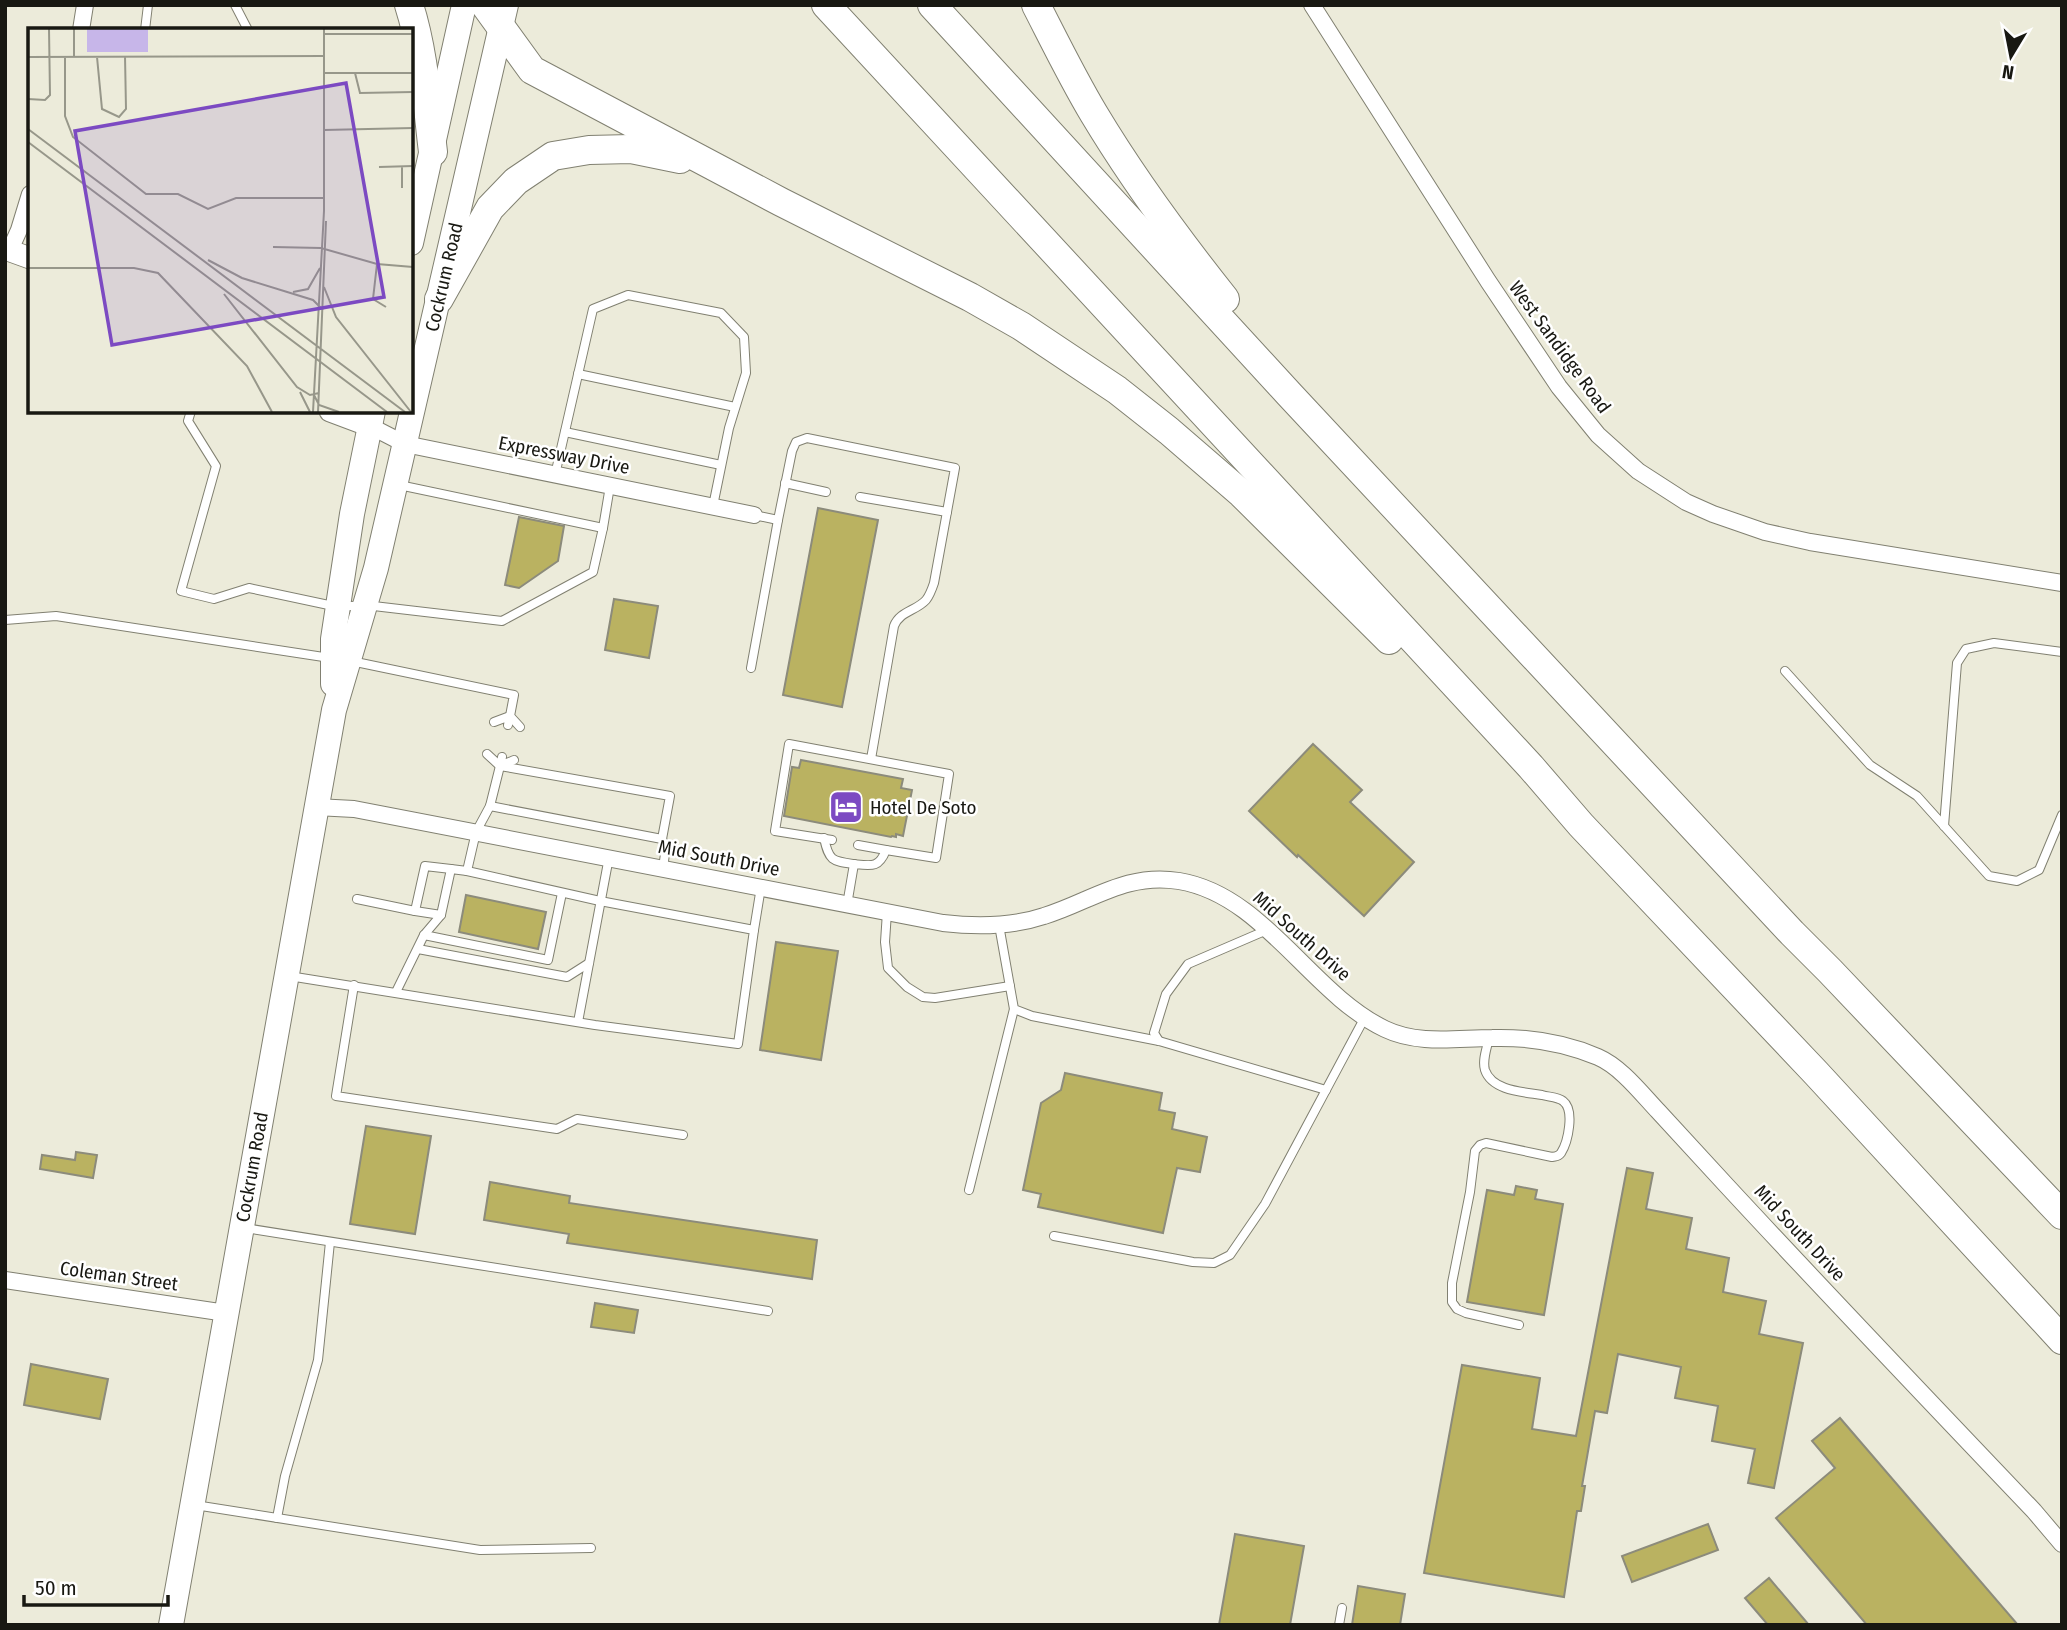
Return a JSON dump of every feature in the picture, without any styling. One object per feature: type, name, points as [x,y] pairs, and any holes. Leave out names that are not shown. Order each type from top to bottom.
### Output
[{"type":"highway","points":[[410,5],[423,67],[433,152]]},
{"type":"highway","points":[[485,5],[503,17],[532,70],[712,166],[970,297],[1021,326],[1117,390],[1242,495],[1431,681],[1531,767]]},
{"type":"highway","points":[[827,5],[1531,767],[1581,825],[1825,1083],[2062,1340]]},
{"type":"highway","points":[[932,5],[1289,394],[1791,933],[1904,1047],[2062,1215]]},
{"type":"highway","points":[[1036,5],[1070,74],[1125,163],[1176,237],[1244,323],[1289,394]]},
{"type":"highway","points":[[439,299],[490,208],[516,181],[553,156],[589,149],[631,149],[712,166]]},
{"type":"main road","name":"Cockrum Road","points":[[413,235],[464,5]]},
{"type":"main road","name":"Cockrum Road","points":[[413,410],[503,17]]},
{"type":"main road","name":"Cockrum Road","points":[[171,1625],[341,660],[365,605],[412,413]]},
{"type":"main road","name":"Cockrum Road","points":[[341,660],[333,639],[352,514],[372,418]]},
{"type":"street","points":[[81,28],[85,5]]},
{"type":"street","name":"West Sandidge Road","points":[[1312,5],[1559,387],[1598,435],[1638,471],[1686,502],[1765,532],[1810,542],[2062,583]]},
{"type":"street","points":[[15,252],[28,201]]},
{"type":"street","points":[[342,413],[372,418]]},
{"type":"street","name":"Expressway Drive","points":[[372,418],[405,444],[754,515]]},
{"type":"street","name":"Mid South Drive","points":[[316,807],[354,809],[967,926],[999,925],[1044,916],[1120,885],[1140,881],[1169,879],[1209,889],[1250,915],[1342,1000],[1386,1030],[1406,1037],[1433,1039],[1521,1039],[1563,1045],[1601,1058],[1643,1095],[2062,1544]]},
{"type":"street","name":"Coleman Street","points":[[5,1280],[226,1312]]},
{"type":"lane","points":[[145,28],[148,5]]},
{"type":"lane","points":[[235,5],[247,28]]},
{"type":"lane","points":[[555,475],[593,309],[628,295],[721,313],[744,337],[746,373],[729,428],[713,506]]},
{"type":"lane","points":[[578,374],[735,407]]},
{"type":"lane","points":[[190,413],[188,421],[216,466],[181,592],[214,599],[249,588],[338,607],[365,605],[502,621],[593,572],[610,486]]},
{"type":"lane","points":[[565,432],[721,465]]},
{"type":"lane","points":[[751,668],[785,483],[796,442],[807,438],[820,440],[956,468],[934,583],[928,598],[919,607],[901,616],[894,626],[871,759]]},
{"type":"lane","points":[[785,483],[826,492]]},
{"type":"lane","points":[[396,484],[603,528]]},
{"type":"lane","points":[[860,497],[947,512]]},
{"type":"lane","points":[[754,515],[778,520]]},
{"type":"lane","points":[[5,620],[56,617],[341,660],[514,695],[509,721]]},
{"type":"lane","points":[[1944,826],[1957,663],[1966,649],[1994,643],[2062,652]]},
{"type":"lane","points":[[1784,671],[1870,765],[1917,796],[1989,876],[2017,881],[2039,870],[2062,816]]},
{"type":"lane","points":[[494,722],[509,721],[520,727]]},
{"type":"lane","points":[[858,845],[936,858],[949,774],[789,744],[775,831],[828,839],[828,856],[854,864],[877,864],[883,859],[886,850]]},
{"type":"lane","points":[[487,754],[499,766],[670,796],[662,839],[666,847],[663,868]]},
{"type":"lane","points":[[467,871],[476,832],[490,806],[502,757]]},
{"type":"lane","points":[[499,766],[514,760]]},
{"type":"lane","points":[[490,806],[662,839]]},
{"type":"lane","points":[[578,1022],[608,857]]},
{"type":"lane","points":[[847,905],[854,864]]},
{"type":"lane","points":[[415,911],[425,866],[467,871],[600,901],[754,930]]},
{"type":"lane","points":[[396,992],[424,935],[441,915],[451,869]]},
{"type":"lane","points":[[286,976],[738,1044],[761,887]]},
{"type":"lane","points":[[424,935],[548,960],[562,893]]},
{"type":"lane","points":[[357,899],[441,915]]},
{"type":"lane","points":[[887,912],[885,942],[888,968],[923,997],[935,998],[1010,986]]},
{"type":"lane","points":[[970,1190],[1014,1009],[999,925]]},
{"type":"lane","points":[[1159,1041],[1154,1033],[1166,994],[1188,964],[1267,930]]},
{"type":"lane","points":[[418,949],[567,977],[589,963]]},
{"type":"lane","points":[[354,985],[336,1096],[557,1129],[577,1119],[682,1135]]},
{"type":"lane","points":[[1014,1009],[1032,1016],[1159,1041],[1326,1090]]},
{"type":"lane","points":[[1054,1236],[1193,1262],[1214,1263],[1230,1255],[1265,1203],[1365,1017]]},
{"type":"lane","points":[[1489,1038],[1485,1070],[1493,1083],[1564,1101],[1570,1116],[1565,1143],[1558,1156],[1486,1143],[1475,1151],[1452,1283],[1452,1302],[1457,1309],[1466,1313],[1519,1325]]},
{"type":"lane","points":[[242,1227],[768,1311]]},
{"type":"lane","points":[[277,1518],[285,1476],[317,1360],[330,1242]]},
{"type":"lane","points":[[192,1504],[480,1549],[591,1548]]},
{"type":"lane","points":[[1339,1625],[1342,1608]]},
{"type":"building","points":[[818,508],[878,520],[842,707],[783,695]]},
{"type":"building","points":[[519,517],[564,526],[558,561],[519,588],[505,585]]},
{"type":"building","points":[[614,599],[658,606],[649,658],[605,650]]},
{"type":"building","points":[[1313,744],[1362,790],[1350,802],[1414,862],[1364,916],[1249,811]]},
{"type":"building","points":[[801,760],[903,779],[901,788],[912,790],[903,836],[896,834],[896,837],[891,837],[784,816],[792,767],[799,768]]},
{"type":"building","points":[[466,895],[546,912],[538,949],[459,932]]},
{"type":"building","points":[[776,942],[838,951],[821,1060],[760,1050]]},
{"type":"building","points":[[1065,1073],[1162,1093],[1159,1110],[1175,1113],[1172,1129],[1207,1137],[1200,1172],[1177,1168],[1163,1233],[1038,1207],[1041,1194],[1023,1190],[1041,1103],[1061,1090]]},
{"type":"building","points":[[366,1126],[431,1136],[415,1234],[350,1224]]},
{"type":"building","points":[[76,1152],[97,1155],[93,1178],[40,1169],[42,1155],[75,1160]]},
{"type":"building","points":[[1627,1168],[1653,1173],[1646,1209],[1692,1218],[1686,1249],[1729,1258],[1723,1292],[1766,1301],[1759,1334],[1803,1343],[1774,1488],[1748,1483],[1755,1449],[1712,1441],[1718,1406],[1675,1398],[1681,1367],[1618,1354],[1607,1413],[1595,1411],[1582,1486],[1585,1486],[1581,1511],[1577,1511],[1564,1597],[1424,1573],[1462,1365],[1540,1378],[1532,1429],[1576,1436]]},
{"type":"building","points":[[490,1182],[570,1196],[569,1203],[817,1240],[812,1279],[567,1243],[569,1234],[484,1220]]},
{"type":"building","points":[[1516,1186],[1537,1190],[1535,1199],[1563,1204],[1544,1315],[1467,1302],[1487,1190],[1514,1195]]},
{"type":"building","points":[[595,1303],[638,1310],[634,1333],[591,1327]]},
{"type":"building","points":[[31,1364],[108,1379],[100,1419],[24,1405]]},
{"type":"building","points":[[1840,1418],[2018,1625],[1867,1625],[1776,1518],[1835,1468],[1812,1441]]},
{"type":"building","points":[[1708,1524],[1718,1550],[1632,1582],[1622,1556]]},
{"type":"building","points":[[1235,1534],[1304,1546],[1290,1625],[1219,1625]]},
{"type":"building","points":[[1769,1578],[1809,1625],[1768,1625],[1745,1598]]},
{"type":"building","points":[[1358,1586],[1405,1594],[1400,1625],[1352,1625]]},
{"type":"place","name":"Hotel De Soto","points":[[846,807]]}]
